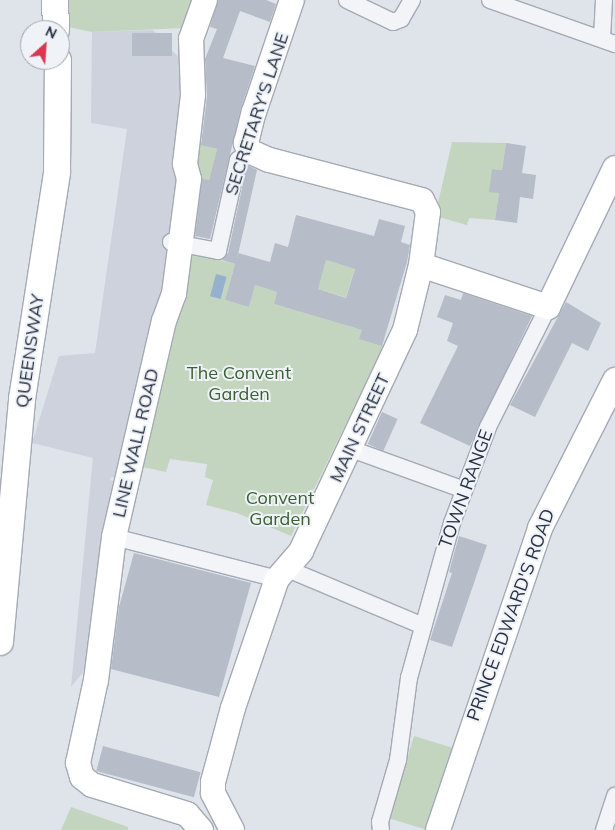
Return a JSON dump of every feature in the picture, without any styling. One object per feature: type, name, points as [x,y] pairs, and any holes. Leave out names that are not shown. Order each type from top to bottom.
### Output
[{"type":"main road","points":[[55,0],[56,20]]},
{"type":"main road","name":"QUEENSWAY","points":[[0,642],[22,399],[58,172],[58,70]]},
{"type":"street","name":"LINE WALL ROAD","points":[[205,0],[191,40],[193,95],[185,164],[189,179],[176,243],[174,294],[164,322],[114,537],[96,680],[79,749],[79,768],[84,779],[97,788],[194,822],[201,807],[213,793]]},
{"type":"street","name":"SECRETARY'S LANE","points":[[176,243],[218,251],[238,160],[249,151],[246,143],[254,112],[292,0]]},
{"type":"street","points":[[347,0],[393,22],[401,19],[412,0]]},
{"type":"street","points":[[490,0],[609,41],[604,0]]},
{"type":"street","name":"MAIN STREET","points":[[211,830],[216,762],[281,573],[301,551],[406,330],[421,265],[428,212],[422,200],[269,160],[249,151]]},
{"type":"street","name":"TOWN RANGE","points":[[381,830],[380,822],[398,760],[409,678],[464,490],[496,409],[615,168]]},
{"type":"street","points":[[421,265],[548,306]]},
{"type":"street","name":"PRINCE EDWARD'S ROAD","points":[[438,830],[540,528],[615,380]]},
{"type":"street","points":[[351,449],[464,490]]},
{"type":"street","points":[[114,537],[281,573],[423,626]]},
{"type":"street","points":[[213,793],[232,830]]},
{"type":"street","points":[[604,830],[615,796]]},
{"type":"shaded area","points":[[153,30],[184,63],[180,175],[168,293],[120,478],[111,477],[110,480],[113,481],[93,660],[71,687],[93,458],[32,443],[59,356],[95,353],[127,129],[91,123],[92,32]]},
{"type":"green space","points":[[67,0],[196,0],[185,28],[92,32],[70,27],[70,20],[68,20]]},
{"type":"green space","points":[[452,142],[506,143],[502,170],[492,169],[499,193],[495,220],[469,218],[467,225],[435,216]]},
{"type":"green space","points":[[194,143],[217,149],[209,180],[198,177]]},
{"type":"green space","name":"The Convent Garden","points":[[192,253],[235,264],[225,300],[249,307],[255,285],[277,292],[274,304],[362,330],[360,339],[384,346],[291,536],[237,513],[206,505],[213,480],[205,477],[207,464],[170,459],[166,472],[138,466],[187,257]]},
{"type":"green space","points":[[326,260],[355,269],[346,297],[317,289]]},
{"type":"green space","points":[[414,736],[454,748],[429,830],[389,818]]},
{"type":"green space","points":[[71,807],[128,827],[128,830],[61,830]]},
{"type":"water","points":[[216,274],[227,277],[221,299],[210,296]]},
{"type":"building","points":[[218,0],[266,0],[276,4],[270,22],[240,11],[223,58],[255,66],[241,108],[210,239],[195,236],[202,178],[209,180],[217,149],[201,145],[207,96],[205,59],[217,29],[210,27]]},
{"type":"building","points":[[132,33],[172,33],[172,56],[132,56]]},
{"type":"building","points":[[506,143],[526,146],[522,173],[536,175],[533,199],[520,197],[517,223],[495,220],[499,193],[489,192],[492,169],[502,170]]},
{"type":"building","points":[[247,165],[257,170],[238,253],[270,262],[275,243],[288,247],[296,215],[374,236],[379,219],[405,226],[401,242],[410,245],[407,262],[382,346],[359,339],[362,330],[274,304],[277,292],[255,285],[249,307],[225,300],[235,264],[222,260],[228,253]],"holes":[[[326,260],[355,269],[346,298],[318,289]]]},
{"type":"building","points":[[463,293],[532,316],[470,446],[420,423],[458,346],[447,341],[453,323],[437,317],[445,295],[461,300]]},
{"type":"building","points":[[566,302],[601,323],[588,351],[572,343],[535,417],[510,405]]},
{"type":"building","points":[[382,412],[398,419],[383,451],[368,444]]},
{"type":"building","points":[[459,536],[487,545],[452,647],[430,640],[452,573],[449,572]]},
{"type":"building","points":[[134,553],[251,583],[219,697],[111,669],[119,607]]},
{"type":"building","points":[[103,746],[201,772],[194,797],[96,771]]},
{"type":"park label","name":"Convent Garden","points":[[280,509]]}]
